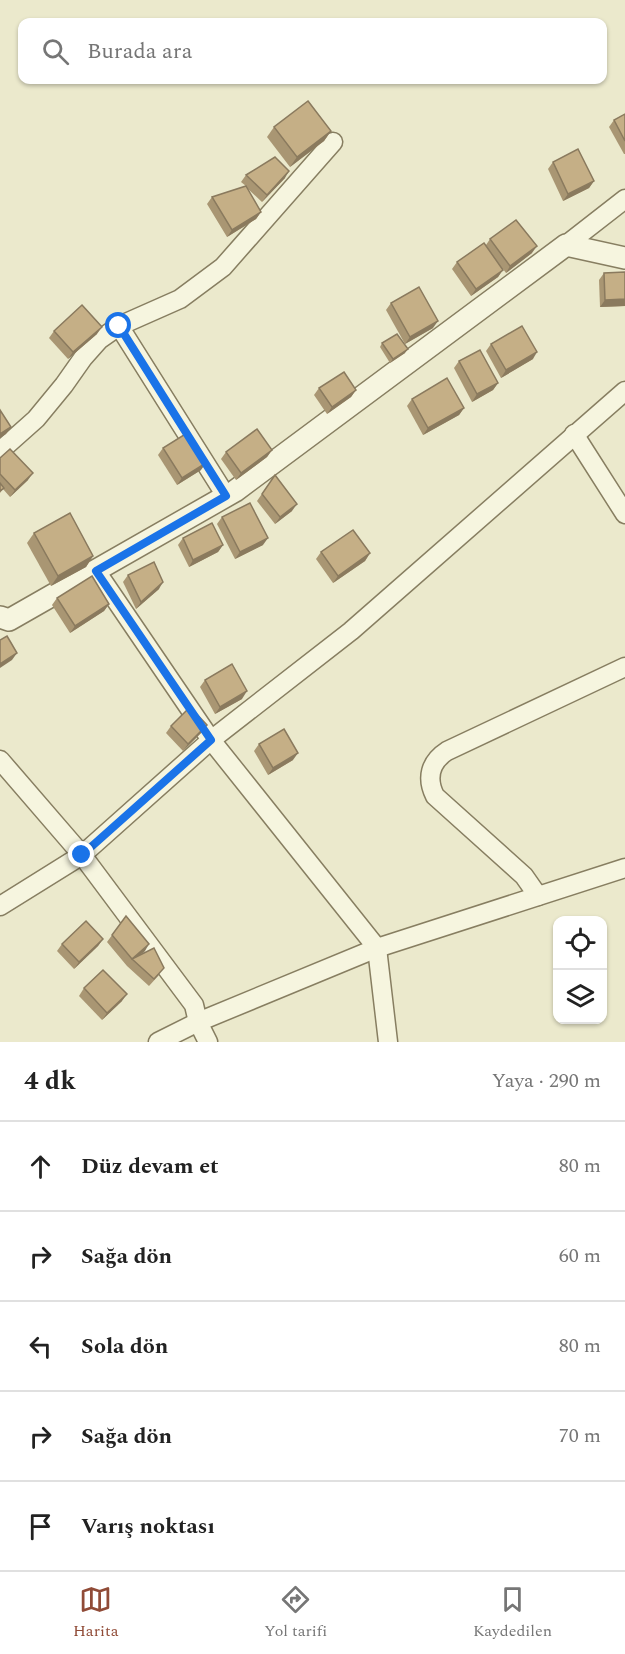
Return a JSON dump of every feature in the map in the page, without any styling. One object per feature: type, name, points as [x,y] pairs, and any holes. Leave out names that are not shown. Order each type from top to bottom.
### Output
[{"type":"street","points":[[0,451],[50,402],[91,348],[119,326],[180,299],[223,267],[333,142]]},
{"type":"street","points":[[3,621],[96,571],[226,496],[625,199]]},
{"type":"street","points":[[566,245],[625,258]]},
{"type":"street","points":[[119,326],[226,496]]},
{"type":"street","points":[[0,906],[82,855],[211,740],[351,631],[625,391]]},
{"type":"street","points":[[574,434],[625,514]]},
{"type":"street","points":[[96,571],[211,740],[377,948],[388,1042]]},
{"type":"street","points":[[538,896],[525,876],[435,796],[430,783],[432,768],[435,761],[447,751],[625,667]]},
{"type":"street","points":[[0,760],[82,855],[194,1005],[198,1022],[208,1042]]},
{"type":"street","points":[[158,1042],[198,1022],[377,948],[625,868]]},
{"type":"building","points":[[308,101],[331,131],[297,157],[274,127]]},
{"type":"building","points":[[625,114],[625,141],[614,120]]},
{"type":"building","points":[[578,149],[594,181],[568,194],[553,162]]},
{"type":"building","points":[[275,157],[289,171],[267,195],[246,175]]},
{"type":"building","points":[[246,186],[261,212],[232,230],[212,197]]},
{"type":"building","points":[[516,220],[537,246],[510,266],[490,239]]},
{"type":"building","points":[[484,243],[503,270],[476,289],[457,262]]},
{"type":"building","points":[[625,272],[625,299],[605,300],[604,273]]},
{"type":"building","points":[[419,287],[438,321],[410,337],[391,303]]},
{"type":"building","points":[[82,305],[102,327],[73,352],[54,331]]},
{"type":"building","points":[[522,326],[537,352],[506,370],[491,344]]},
{"type":"building","points":[[397,334],[408,349],[393,359],[382,343]]},
{"type":"building","points":[[480,350],[498,383],[477,394],[459,361]]},
{"type":"building","points":[[344,372],[356,390],[332,407],[319,388]]},
{"type":"building","points":[[447,378],[464,408],[428,428],[412,399]]},
{"type":"building","points":[[0,410],[11,427],[0,434]]},
{"type":"building","points":[[257,429],[272,450],[241,473],[226,452]]},
{"type":"building","points":[[187,433],[206,463],[182,478],[163,448]]},
{"type":"building","points":[[10,449],[33,473],[15,490],[0,474],[0,458]]},
{"type":"building","points":[[275,475],[297,504],[280,517],[262,494]]},
{"type":"building","points":[[250,503],[268,538],[240,552],[222,517]]},
{"type":"building","points":[[70,513],[93,556],[58,576],[34,533]]},
{"type":"building","points":[[212,523],[223,545],[193,560],[183,538]]},
{"type":"building","points":[[353,530],[370,553],[338,576],[321,552]]},
{"type":"building","points":[[154,562],[163,582],[141,602],[128,575]]},
{"type":"building","points":[[92,576],[109,604],[75,626],[57,598]]},
{"type":"building","points":[[7,636],[17,653],[0,664],[0,640]]},
{"type":"building","points":[[232,664],[247,691],[220,707],[205,680]]},
{"type":"building","points":[[190,707],[207,725],[188,744],[171,726]]},
{"type":"building","points":[[284,729],[298,753],[273,768],[259,744]]},
{"type":"building","points":[[126,916],[149,944],[132,959],[112,935]]},
{"type":"building","points":[[86,921],[103,939],[79,962],[62,944]]},
{"type":"building","points":[[154,948],[164,968],[154,979],[132,959]]},
{"type":"building","points":[[103,970],[127,994],[107,1013],[84,988]]},
{"type":"route","points":[[82,855],[211,740],[96,571],[226,496],[119,326]]}]
